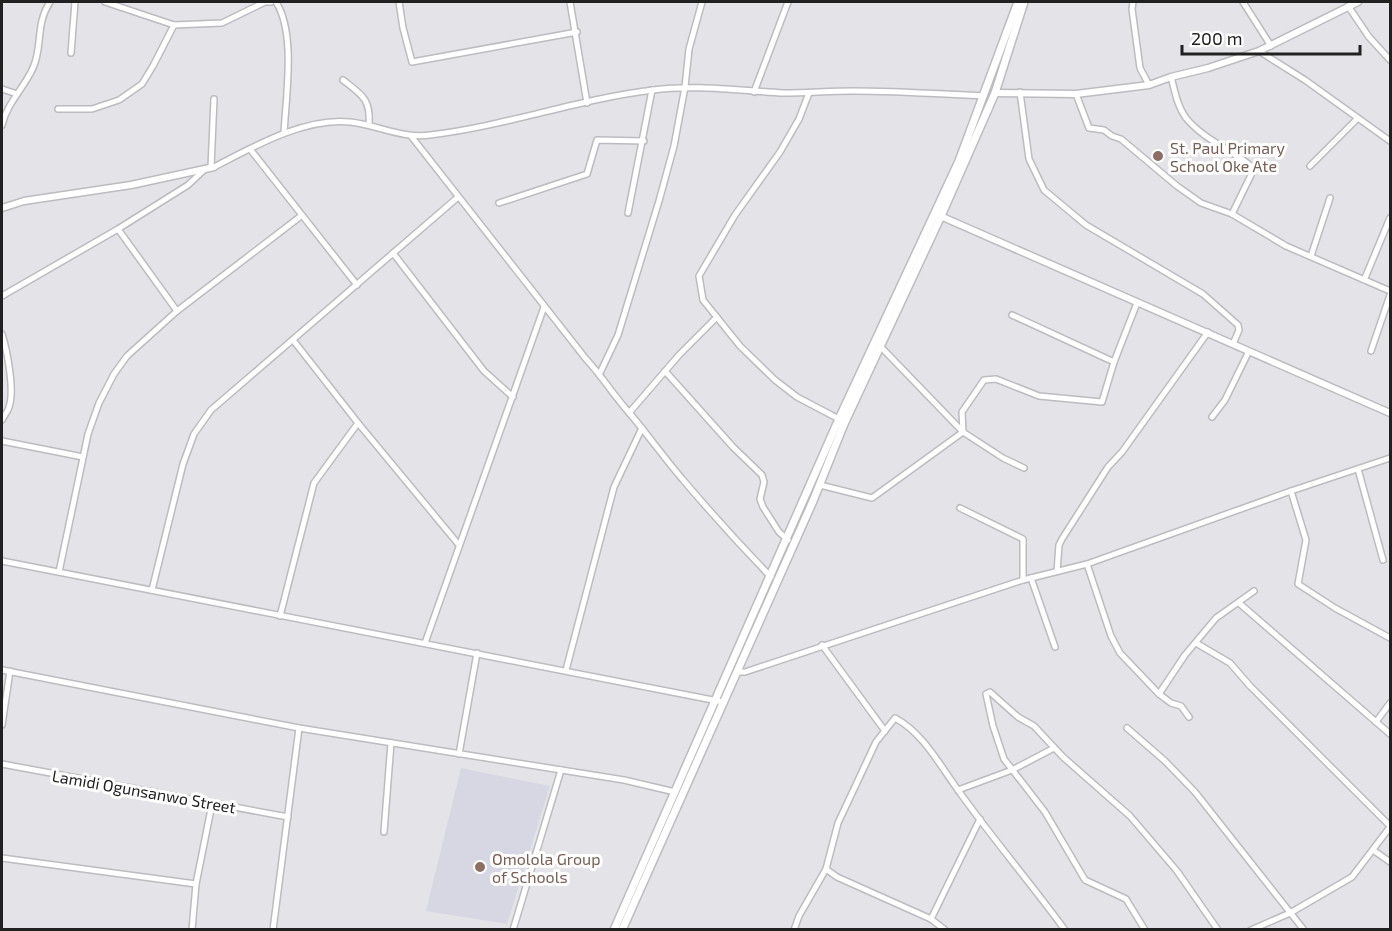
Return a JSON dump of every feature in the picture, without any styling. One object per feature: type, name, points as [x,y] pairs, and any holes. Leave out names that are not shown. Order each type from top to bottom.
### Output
[{"type":"main road","points":[[614,930],[675,792],[737,672],[820,485],[844,424],[938,215],[1017,2]]},
{"type":"main road","points":[[622,930],[839,419],[995,93],[1024,2]]},
{"type":"street","points":[[2,125],[4,116],[33,68],[41,21],[50,2]]},
{"type":"street","points":[[71,53],[75,2]]},
{"type":"street","points":[[105,2],[174,25],[222,23],[267,2]]},
{"type":"street","points":[[276,2],[283,14],[288,57],[284,133]]},
{"type":"street","points":[[399,2],[412,62],[577,32]]},
{"type":"street","points":[[570,2],[577,32],[587,103]]},
{"type":"street","points":[[600,373],[618,335],[659,201],[674,146],[685,87],[689,49],[702,2]]},
{"type":"street","points":[[754,92],[788,2]]},
{"type":"street","points":[[1132,2],[1140,68],[1149,85]]},
{"type":"street","points":[[1243,2],[1271,46]]},
{"type":"street","points":[[995,93],[1076,94],[1149,85],[1259,51],[1358,2]]},
{"type":"street","points":[[1348,6],[1369,37],[1390,60]]},
{"type":"street","points":[[58,109],[92,109],[119,100],[142,84],[174,25]]},
{"type":"street","points":[[1259,51],[1305,80],[1390,141]]},
{"type":"street","points":[[1171,77],[1178,104],[1186,117],[1198,129],[1252,167],[1252,172],[1232,214]]},
{"type":"street","points":[[343,80],[363,96],[370,112],[369,125]]},
{"type":"street","points":[[2,296],[118,229],[188,185],[210,168],[284,133],[335,122],[369,125],[411,136],[443,134],[652,90],[685,87],[754,92],[861,91],[984,96]]},
{"type":"street","points":[[2,89],[17,94]]},
{"type":"street","points":[[628,213],[644,141],[652,90]]},
{"type":"street","points":[[1020,92],[1029,159],[1044,190],[1086,225],[1203,294],[1238,325],[1239,330],[1233,344]]},
{"type":"street","points":[[810,93],[799,119],[780,152],[735,215],[700,272],[703,300],[740,346],[775,380],[797,397],[839,419]]},
{"type":"street","points":[[1076,94],[1089,128],[1104,130],[1121,139],[1201,203],[1232,214],[1286,246],[1365,278],[1390,293],[1371,351]]},
{"type":"street","points":[[210,168],[214,99]]},
{"type":"street","points":[[1310,166],[1358,117]]},
{"type":"street","points":[[411,136],[682,479],[771,577]]},
{"type":"street","points":[[499,203],[587,174],[597,140],[644,141]]},
{"type":"street","points":[[250,149],[357,285]]},
{"type":"street","points":[[2,208],[24,201],[131,185],[210,168]]},
{"type":"street","points":[[152,590],[183,464],[194,434],[211,410],[458,198]]},
{"type":"street","points":[[1311,256],[1330,198]]},
{"type":"street","points":[[938,215],[1390,413]]},
{"type":"street","points":[[59,572],[83,458],[99,403],[114,374],[127,356],[177,311],[301,216]]},
{"type":"street","points":[[1365,278],[1390,218]]},
{"type":"street","points":[[118,229],[177,311]]},
{"type":"street","points":[[393,253],[484,371],[513,397]]},
{"type":"street","points":[[963,432],[962,412],[984,380],[996,380],[1039,396],[1102,402],[1114,362],[1137,303]]},
{"type":"street","points":[[425,643],[544,307]]},
{"type":"street","points":[[1012,315],[1114,362]]},
{"type":"street","points":[[629,412],[664,371],[717,317]]},
{"type":"street","points":[[1057,571],[1059,545],[1092,491],[1208,332]]},
{"type":"street","points":[[2,334],[8,351],[10,399],[9,408],[2,420]]},
{"type":"street","points":[[293,340],[459,545]]},
{"type":"street","points":[[880,346],[963,432],[1024,468]]},
{"type":"street","points":[[1212,417],[1225,400],[1249,351]]},
{"type":"street","points":[[664,371],[733,447],[762,475],[764,482],[760,499],[763,507],[779,532],[788,540]]},
{"type":"street","points":[[280,616],[314,483],[358,423]]},
{"type":"street","points":[[566,670],[614,487],[642,428]]},
{"type":"street","points":[[820,485],[872,498],[963,432]]},
{"type":"street","points":[[2,441],[83,458]]},
{"type":"street","points":[[737,672],[745,672],[1023,580],[1087,564],[1390,458]]},
{"type":"street","points":[[1358,469],[1383,560]]},
{"type":"street","points":[[1291,491],[1306,540],[1298,584],[1335,608],[1390,638]]},
{"type":"street","points":[[960,508],[1023,539],[1023,580]]},
{"type":"street","points":[[2,561],[720,701]]},
{"type":"street","points":[[1087,564],[1111,636],[1120,652],[1159,694],[1171,703],[1181,706],[1188,717]]},
{"type":"street","points":[[1031,578],[1055,647]]},
{"type":"street","points":[[1159,694],[1185,655],[1216,618],[1254,591]]},
{"type":"street","points":[[1239,603],[1390,734]]},
{"type":"street","points":[[1196,643],[1230,663],[1390,827],[1352,877],[1290,913],[1251,930]]},
{"type":"street","points":[[822,645],[885,731]]},
{"type":"street","points":[[459,753],[477,653]]},
{"type":"street","points":[[2,670],[299,728],[624,780],[675,792]]},
{"type":"street","points":[[2,725],[10,670]]},
{"type":"street","points":[[1145,930],[1126,899],[1085,880],[1045,812],[1004,759],[986,694],[990,692],[1018,717],[1034,726],[1054,748],[1130,816],[1156,845],[1218,930]]},
{"type":"street","points":[[1376,723],[1390,703]]},
{"type":"street","points":[[794,930],[799,916],[826,869],[838,823],[876,742],[895,718],[909,726],[941,765],[1065,930]]},
{"type":"street","points":[[273,930],[299,728]]},
{"type":"street","points":[[1127,728],[1165,761],[1195,792],[1304,930]]},
{"type":"street","points":[[384,832],[392,743]]},
{"type":"street","points":[[958,790],[1012,770],[1054,748]]},
{"type":"street","name":"Lamidi Ogunsanwo Street","points":[[2,764],[288,816]]},
{"type":"street","points":[[513,930],[561,770]]},
{"type":"street","points":[[192,930],[196,884],[212,804]]},
{"type":"street","points":[[931,919],[980,819]]},
{"type":"street","points":[[1373,850],[1390,862]]},
{"type":"street","points":[[2,858],[196,884]]},
{"type":"street","points":[[826,869],[837,877],[931,919],[945,930]]},
{"type":"shaded area","name":"Omolola Group of Schools","points":[[461,768],[550,786],[507,924],[426,911]]},
{"type":"place","name":"St. Paul Primary School Oke Ate","points":[[1158,156]]},
{"type":"place","name":"Omolola Group of Schools","points":[[480,867]]}]
